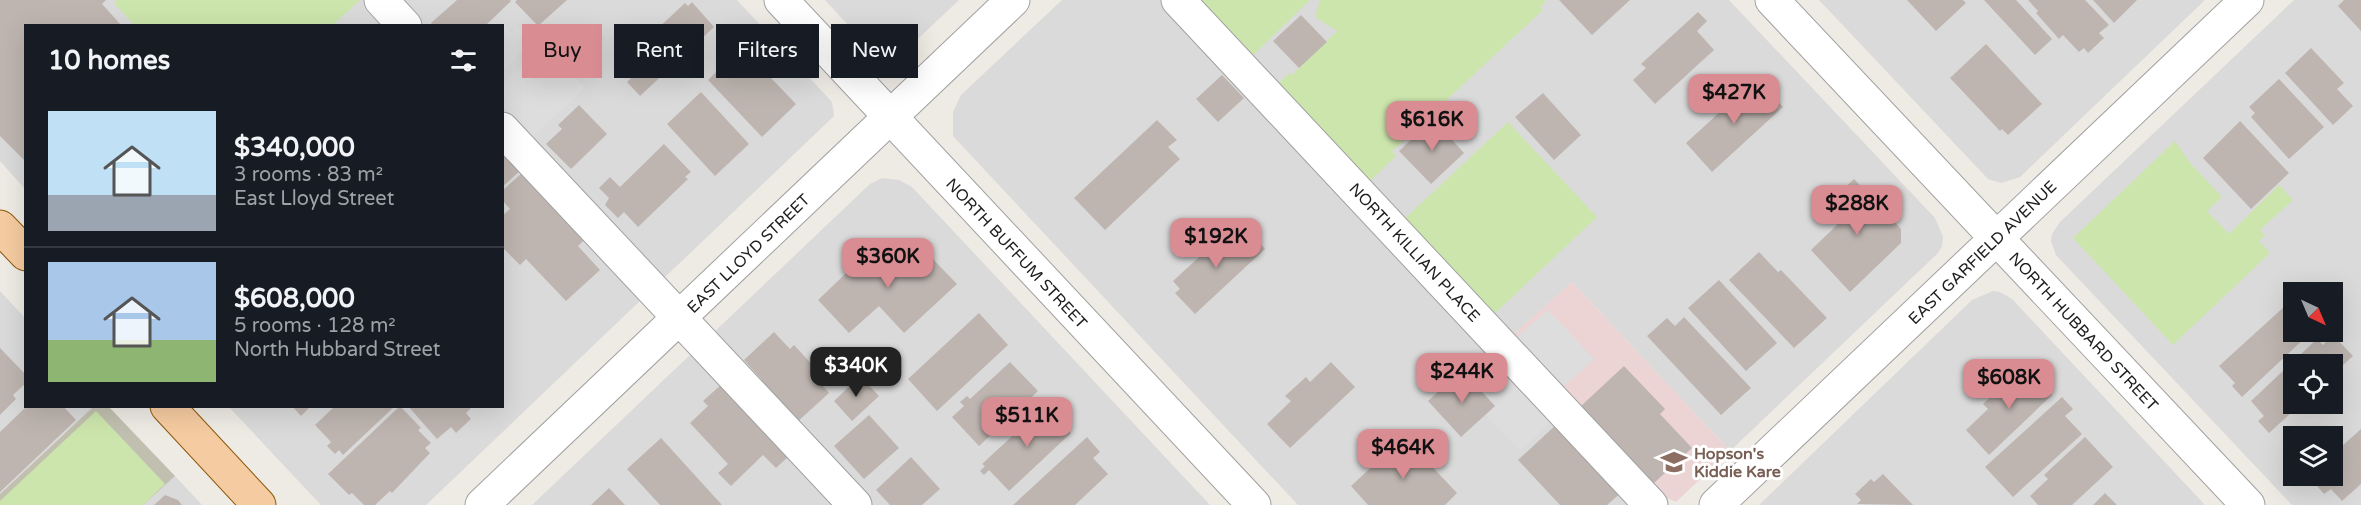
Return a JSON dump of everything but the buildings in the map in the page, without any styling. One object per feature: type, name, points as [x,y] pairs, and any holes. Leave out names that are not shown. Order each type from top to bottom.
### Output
[{"type":"main road","points":[[0,227],[24,252]]},
{"type":"main road","points":[[169,408],[260,505]]},
{"type":"street","points":[[381,0],[403,24]]},
{"type":"street","name":"NORTH BUFFUM STREET","points":[[781,0],[1254,505]]},
{"type":"street","name":"EAST LLOYD STREET","points":[[482,505],[1013,0]]},
{"type":"street","name":"NORTH KILLIAN PLACE","points":[[1178,0],[1651,505]]},
{"type":"street","name":"NORTH HUBBARD STREET","points":[[1772,0],[2248,505]]},
{"type":"street","name":"EAST GARFIELD AVENUE","points":[[1716,505],[2247,0]]},
{"type":"street","points":[[504,131],[855,505]]},
{"type":"shaded area","points":[[0,0],[737,0],[759,24],[716,24],[716,78],[810,78],[832,102],[834,116],[426,505],[321,505],[230,408],[504,408],[504,24],[24,24],[24,188],[0,161]]},
{"type":"shaded area","points":[[825,0],[959,0],[918,39],[918,24],[847,24]]},
{"type":"shaded area","points":[[1062,0],[1729,0],[1935,218],[1943,237],[1942,246],[1938,253],[1730,451],[1572,282],[1493,354],[1634,505],[1298,505],[953,136],[953,112],[961,95]]},
{"type":"shaded area","points":[[1819,0],[2205,0],[2020,177],[2001,183],[1988,179]]},
{"type":"shaded area","points":[[2294,0],[2361,0],[2361,505],[2292,505],[2056,255],[2051,241],[2052,234],[2060,222]]},
{"type":"shaded area","points":[[504,24],[512,33],[518,27],[522,31],[522,52],[504,69]]},
{"type":"shaded area","points":[[522,66],[522,78],[576,78],[585,88],[528,141],[504,114],[504,82]]},
{"type":"shaded area","points":[[882,178],[899,180],[912,187],[1210,505],[532,505],[870,184]]},
{"type":"shaded area","points":[[1572,282],[1730,451],[1676,502],[1662,496],[1511,337]]},
{"type":"shaded area","points":[[0,291],[24,317],[24,408],[92,408],[0,494]]},
{"type":"shaded area","points":[[1993,291],[2012,299],[2205,505],[1759,505],[1972,300]]},
{"type":"shaded area","points":[[1548,310],[1594,359],[1560,390],[1514,340]]},
{"type":"shaded area","points":[[1520,383],[1554,419],[1520,451],[1486,415]]},
{"type":"shaded area","points":[[92,408],[110,408],[175,476],[143,505],[0,505],[0,494]]},
{"type":"shaded area","points":[[175,476],[202,505],[143,505],[165,484]]},
{"type":"green space","points":[[117,0],[360,0],[334,24],[133,24],[114,3]]},
{"type":"green space","points":[[1195,0],[1310,0],[1250,58]]},
{"type":"green space","points":[[1320,0],[1544,0],[1546,2],[1540,7],[1543,10],[1392,151],[1396,156],[1369,182],[1276,86],[1289,73],[1291,76],[1337,31],[1315,17]]},
{"type":"green space","points":[[1508,122],[1597,217],[1491,317],[1402,221]]},
{"type":"green space","points":[[2175,141],[2191,164],[2222,197],[2207,211],[2229,234],[2279,185],[2293,200],[2260,230],[2265,235],[2259,241],[2270,253],[2173,345],[2073,238]]},
{"type":"green space","points":[[96,411],[165,484],[143,505],[0,505],[0,501]]},
{"type":"place","name":"Hopson's Kiddie Kare","points":[[1674,462]]}]
